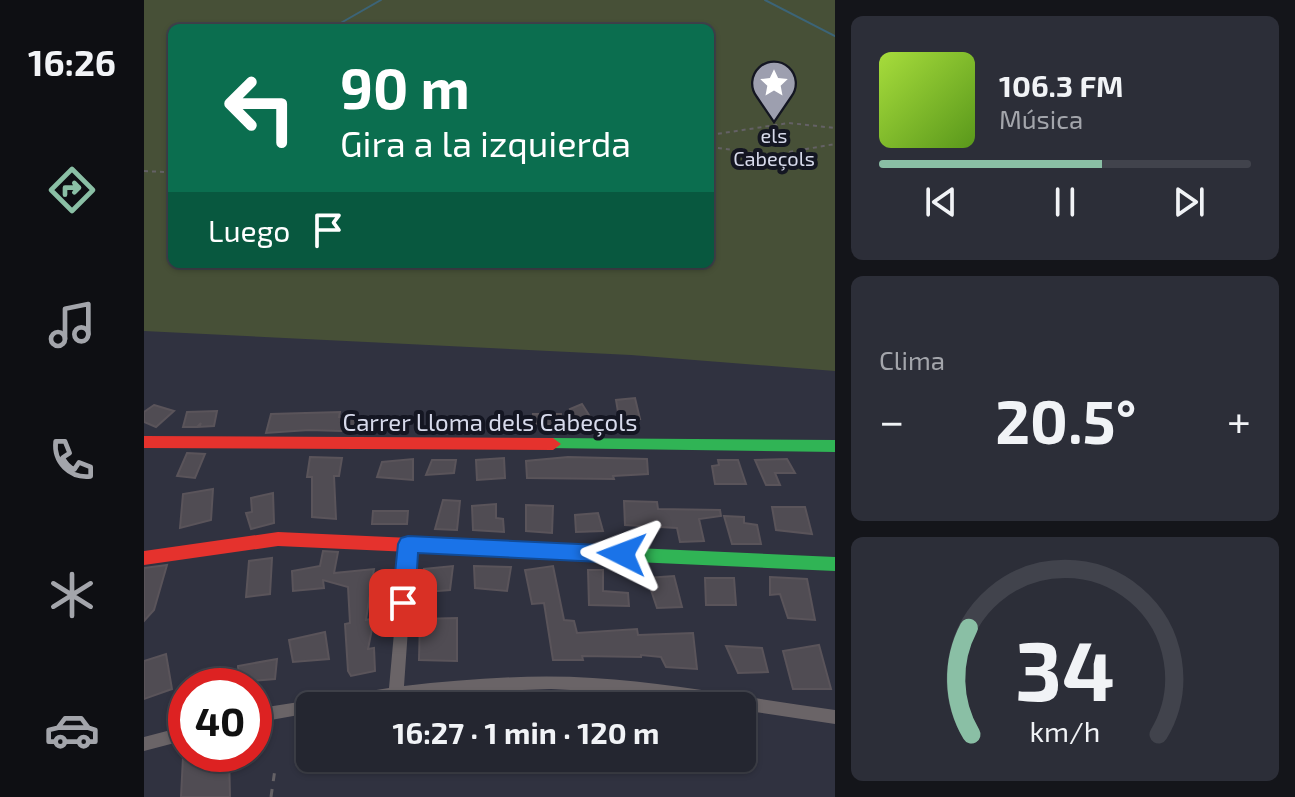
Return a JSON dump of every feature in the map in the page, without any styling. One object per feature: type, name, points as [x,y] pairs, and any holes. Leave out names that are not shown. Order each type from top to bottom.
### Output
[{"type":"street","name":"Carrer Lloma dels Cabeçols","points":[[144,442],[835,446]]},
{"type":"street","points":[[144,558],[278,539],[835,564]]},
{"type":"street","points":[[396,691],[408,544]]},
{"type":"street","points":[[390,692],[555,683],[627,686],[835,717]]},
{"type":"street","points":[[272,713],[296,709]]},
{"type":"street","points":[[144,744],[168,738]]},
{"type":"path","points":[[714,134],[784,124],[824,124],[835,128]]},
{"type":"path","points":[[714,148],[772,155],[835,144]]},
{"type":"path","points":[[144,171],[168,175]]},
{"type":"path","points":[[271,797],[275,769]]},
{"type":"green space","points":[[144,0],[835,0],[835,371],[631,355],[144,331]]},
{"type":"building","points":[[635,398],[640,419],[619,418],[616,400]]},
{"type":"building","points":[[582,404],[596,426],[580,428],[570,409]]},
{"type":"building","points":[[154,405],[174,411],[156,427],[144,422],[144,412]]},
{"type":"building","points":[[217,411],[214,426],[199,427],[201,423],[197,427],[183,427],[187,412]]},
{"type":"building","points":[[340,412],[339,417],[375,420],[373,432],[309,430],[266,433],[271,414]]},
{"type":"building","points":[[533,414],[561,414],[562,429],[550,430],[549,424],[534,424]]},
{"type":"building","points":[[187,453],[205,454],[195,478],[177,476]]},
{"type":"building","points":[[310,457],[342,458],[339,476],[334,476],[336,519],[312,517],[312,477],[307,477]]},
{"type":"building","points":[[568,457],[647,459],[648,474],[613,476],[614,479],[527,478],[526,461]]},
{"type":"building","points":[[504,458],[505,478],[477,480],[476,460]]},
{"type":"building","points":[[413,459],[413,480],[377,477],[382,462]]},
{"type":"building","points":[[787,459],[795,473],[775,473],[780,485],[766,485],[755,460]]},
{"type":"building","points":[[432,460],[456,460],[454,473],[426,475]]},
{"type":"building","points":[[718,460],[738,460],[746,484],[715,484],[712,466],[719,465]]},
{"type":"building","points":[[213,489],[211,520],[180,528],[183,494]]},
{"type":"building","points":[[273,493],[274,523],[251,529],[246,513],[252,512],[251,498]]},
{"type":"building","points":[[443,500],[460,501],[457,530],[435,529]]},
{"type":"building","points":[[624,501],[657,502],[658,509],[720,510],[721,516],[699,519],[704,541],[680,542],[677,528],[625,525]]},
{"type":"building","points":[[496,504],[496,518],[503,519],[504,532],[473,530],[472,506]]},
{"type":"building","points":[[526,505],[553,506],[552,533],[526,531]]},
{"type":"building","points":[[772,507],[805,507],[812,534],[776,530]]},
{"type":"building","points":[[373,511],[408,511],[407,524],[372,524]]},
{"type":"building","points":[[598,513],[603,531],[576,532],[575,515]]},
{"type":"building","points":[[724,516],[744,517],[744,523],[757,525],[761,544],[732,544]]},
{"type":"building","points":[[323,551],[338,552],[334,573],[374,569],[366,620],[375,618],[377,627],[372,629],[368,649],[374,648],[375,671],[351,676],[348,671],[345,624],[350,623],[348,587],[323,580],[324,588],[293,591],[292,571],[320,566]]},
{"type":"building","points":[[272,558],[270,594],[246,597],[249,561]]},
{"type":"building","points":[[167,565],[154,610],[144,621],[144,568]]},
{"type":"building","points":[[453,566],[450,590],[426,592],[424,569]]},
{"type":"building","points":[[474,566],[511,567],[507,591],[475,588]]},
{"type":"building","points":[[553,566],[564,620],[574,621],[577,633],[637,629],[638,635],[693,633],[697,669],[666,667],[661,657],[641,655],[553,660],[544,603],[532,604],[525,570]]},
{"type":"building","points":[[588,570],[603,570],[603,591],[628,593],[629,606],[589,605]]},
{"type":"building","points":[[674,576],[682,607],[657,608],[647,578]]},
{"type":"building","points":[[770,577],[807,579],[815,620],[788,618],[780,594],[770,595]]},
{"type":"building","points":[[705,578],[734,578],[736,605],[706,605]]},
{"type":"building","points":[[457,618],[457,661],[419,660],[420,619]]},
{"type":"building","points":[[325,632],[329,659],[293,662],[289,640]]},
{"type":"building","points":[[819,645],[831,689],[793,689],[783,651]]},
{"type":"building","points":[[726,646],[762,648],[768,672],[738,673]]},
{"type":"building","points":[[166,654],[168,668],[168,690],[144,699],[144,661]]},
{"type":"building","points":[[277,659],[275,679],[272,679],[272,668],[238,666]]},
{"type":"building","points":[[182,772],[229,772],[230,797],[181,797]]},
{"type":"waterway","points":[[339,24],[381,0]]},
{"type":"waterway","points":[[765,0],[835,36]]},
{"type":"traffic: fast","points":[[553,444],[835,446]]},
{"type":"traffic: fast","points":[[568,552],[835,564]]},
{"type":"traffic: jam","points":[[144,442],[553,444]]},
{"type":"traffic: jam","points":[[144,558],[278,539],[568,552]]},
{"type":"place","name":"els Cabeçols","points":[[774,122]]},
{"type":"route","points":[[403,603],[408,544],[622,554]]}]
